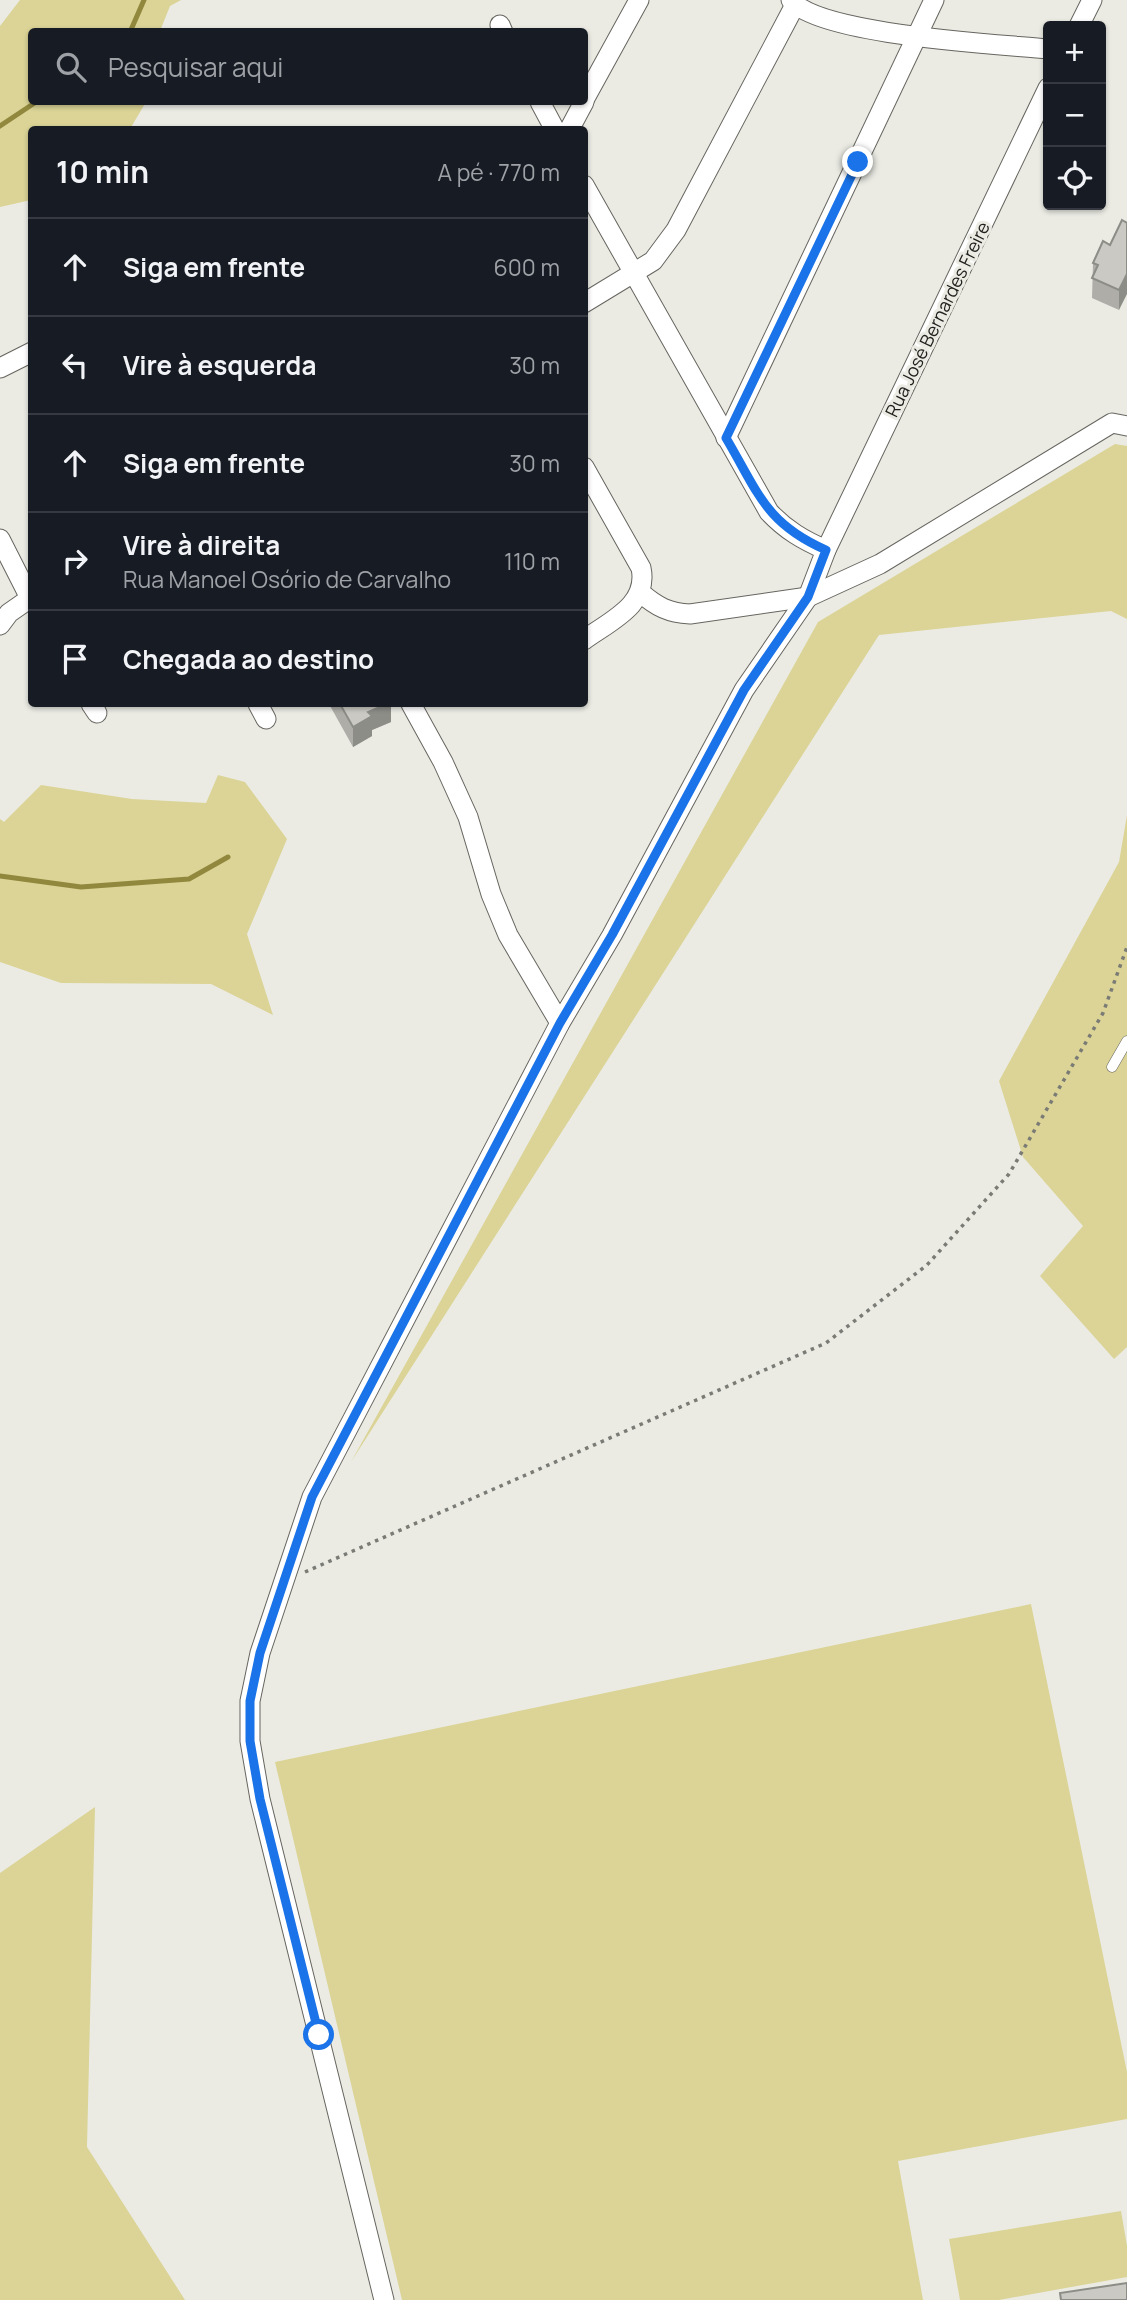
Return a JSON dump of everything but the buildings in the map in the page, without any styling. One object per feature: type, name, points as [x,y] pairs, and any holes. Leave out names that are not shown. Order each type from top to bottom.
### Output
[{"type":"street","points":[[588,94],[639,0]]},
{"type":"street","points":[[726,438],[934,0]]},
{"type":"street","points":[[1082,21],[1092,0]]},
{"type":"street","points":[[588,301],[653,261],[676,230],[793,2],[819,17],[918,36],[1043,48]]},
{"type":"street","name":"Rua José Bernardes Freire","points":[[384,2300],[260,1799],[250,1741],[250,1701],[260,1653],[312,1497],[560,1023],[612,935],[744,690],[808,597],[826,550],[1043,98]]},
{"type":"street","points":[[542,105],[553,126]]},
{"type":"street","points":[[571,126],[582,105]]},
{"type":"street","points":[[588,192],[769,512],[783,527],[826,550]]},
{"type":"street","points":[[0,368],[28,354]]},
{"type":"street","points":[[588,474],[640,568],[643,587],[653,604],[671,613],[690,614],[808,597],[880,564],[1119,425],[1127,411]]},
{"type":"street","points":[[0,539],[28,593]]},
{"type":"street","points":[[588,637],[634,603],[643,587]]},
{"type":"street","points":[[0,625],[9,613],[28,601]]},
{"type":"street","points":[[413,707],[443,762],[468,817],[491,894],[508,935],[560,1023]]},
{"type":"lane","points":[[1112,1067],[1127,1041]]},
{"type":"path","points":[[284,1581],[827,1343],[927,1265],[1009,1174],[1103,1013],[1127,947]]},
{"type":"shaded area","points":[[20,0],[181,0],[170,6],[161,28],[28,28],[28,105],[144,105],[132,126],[28,126],[28,201],[0,207],[0,26]]},
{"type":"shaded area","points":[[1115,444],[1127,446],[1127,619],[1111,611],[879,635],[351,1462],[818,622]]},
{"type":"shaded area","points":[[218,775],[245,782],[287,839],[247,934],[273,1015],[211,984],[61,983],[0,962],[0,819],[4,822],[41,785],[132,799],[206,803]]},
{"type":"shaded area","points":[[1127,815],[1127,1347],[1114,1359],[1040,1276],[1083,1226],[1023,1157],[999,1081],[1119,862]]},
{"type":"shaded area","points":[[1031,1604],[1127,2072],[1127,2119],[898,2161],[923,2300],[402,2300],[275,1762]]},
{"type":"shaded area","points":[[95,1807],[87,2147],[185,2300],[0,2300],[0,1873]]},
{"type":"shaded area","points":[[1121,2211],[1127,2246],[1127,2277],[999,2300],[960,2300],[949,2239]]},
{"type":"waterway","points":[[132,28],[144,0]]},
{"type":"waterway","points":[[0,126],[32,105]]},
{"type":"waterway","points":[[0,876],[81,887],[189,879],[228,857]]},
{"type":"route","points":[[319,2035],[260,1799],[250,1741],[250,1701],[260,1653],[312,1497],[560,1023],[612,935],[744,690],[808,597],[826,550],[801,539],[783,527],[769,512],[726,438],[858,162]]}]
